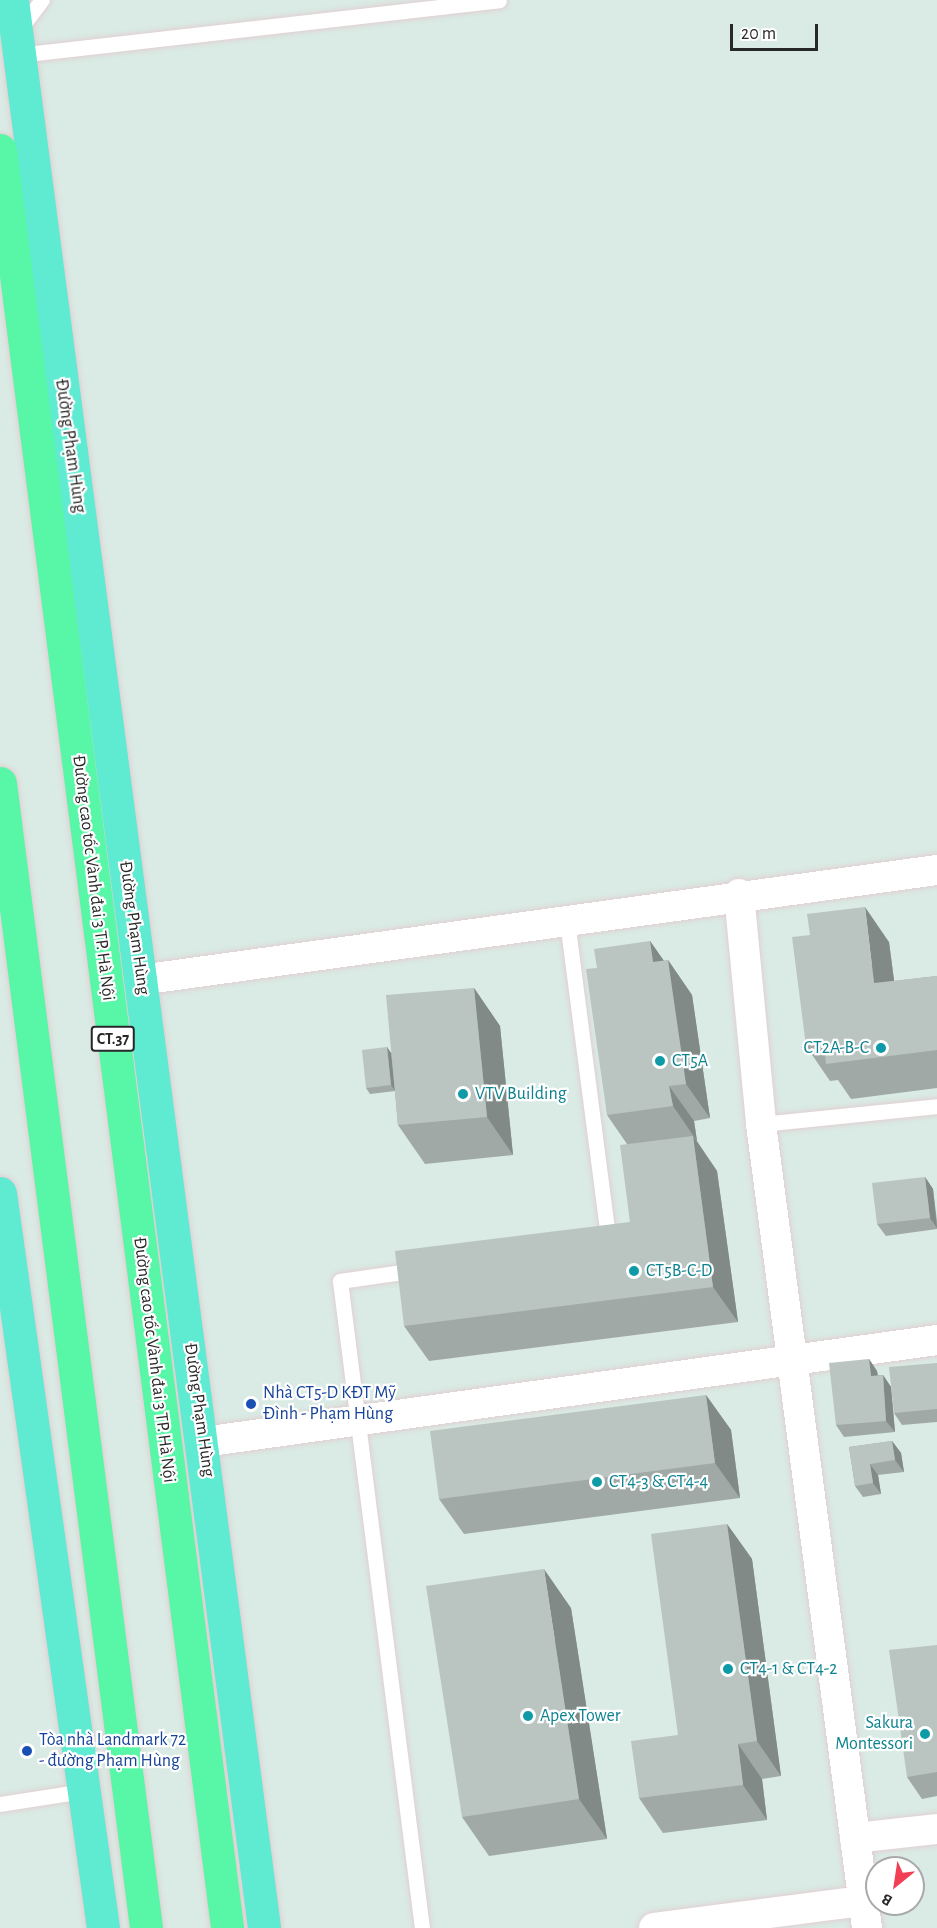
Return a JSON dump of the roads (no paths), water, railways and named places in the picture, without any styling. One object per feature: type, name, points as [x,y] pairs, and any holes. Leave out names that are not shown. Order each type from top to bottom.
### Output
[{"type":"highway","name":"Đường cao tốc Vành đai 3 TP. Hà Nội","points":[[0,150],[227,1928]]},
{"type":"highway","points":[[0,783],[146,1928]]},
{"type":"main road","name":"Đường Phạm Hùng","points":[[12,0],[203,1442],[264,1928]]},
{"type":"main road","points":[[0,1193],[103,1928]]},
{"type":"street","points":[[140,980],[567,921],[739,894],[937,870]]},
{"type":"street","points":[[654,1928],[865,1915],[761,1124],[739,894]]},
{"type":"street","points":[[203,1442],[937,1340]]},
{"type":"street","points":[[855,1838],[937,1829]]},
{"type":"lane","points":[[17,45],[42,0]]},
{"type":"lane","points":[[17,45],[500,0]]},
{"type":"lane","points":[[567,921],[610,1243],[586,1246]]},
{"type":"lane","points":[[761,1124],[937,1106]]},
{"type":"lane","points":[[422,1928],[340,1281],[434,1267]]},
{"type":"lane","points":[[0,1804],[83,1791]]},
{"type":"place","name":"CT2A-B-C","points":[[881,1048]]},
{"type":"place","name":"CT5A","points":[[660,1061]]},
{"type":"place","name":"VTV Building","points":[[463,1094]]},
{"type":"place","name":"CT5B-C-D","points":[[634,1271]]},
{"type":"place","name":"Nhà CT5-D KĐT Mỹ Đình - Phạm Hùng","points":[[251,1404]]},
{"type":"place","name":"CT4-3 & CT4-4","points":[[597,1482]]},
{"type":"place","name":"CT4-1 & CT4-2","points":[[728,1669]]},
{"type":"place","name":"Apex Tower","points":[[528,1716]]},
{"type":"place","name":"Sakura Montessori","points":[[925,1734]]},
{"type":"place","name":"Tòa nhà Landmark 72 - đường Phạm Hùng","points":[[27,1751]]}]
